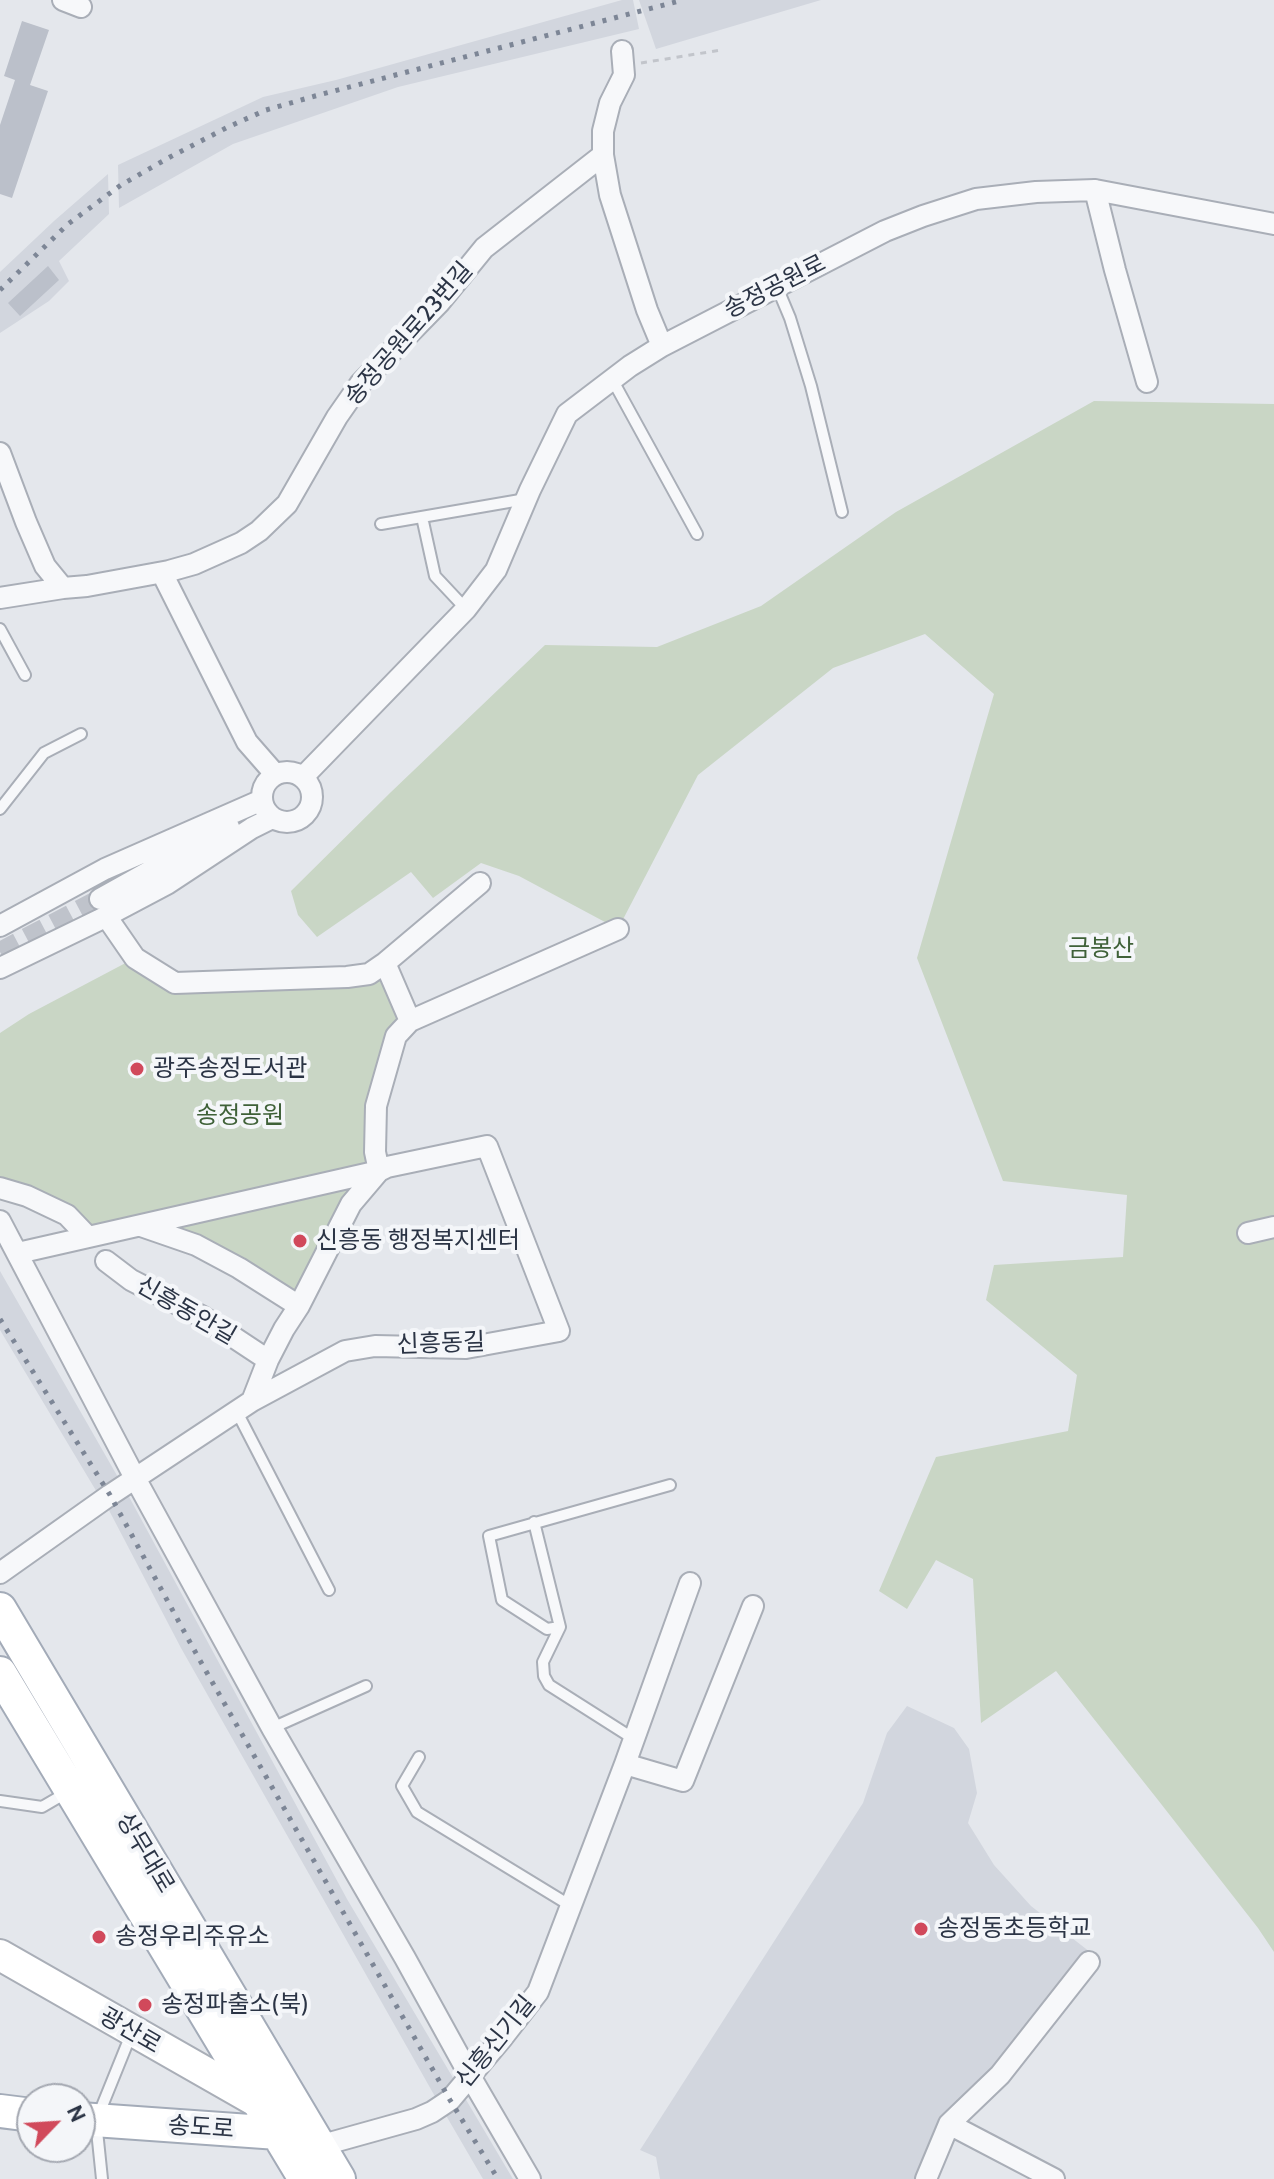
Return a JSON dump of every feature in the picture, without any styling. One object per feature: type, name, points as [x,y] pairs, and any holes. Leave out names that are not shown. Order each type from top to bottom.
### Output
[{"type":"main road","name":"상무대로","points":[[0,1609],[339,2179]]},
{"type":"main road","name":"상무대로","points":[[0,1673],[305,2179]]},
{"type":"main road","name":"광산로","points":[[0,1955],[261,2104]]},
{"type":"main road","name":"송도로","points":[[96,2121],[278,2133],[319,2146]]},
{"type":"street","points":[[622,58],[624,75],[610,103],[603,131],[603,155],[610,195],[647,310],[662,346]]},
{"type":"street","name":"송정공원로23번길","points":[[0,598],[162,573],[194,564],[241,543],[272,520],[287,504],[337,417],[360,384],[440,302],[484,248],[603,155]]},
{"type":"street","points":[[1095,190],[1147,382]]},
{"type":"street","name":"송정공원로","points":[[303,777],[466,609],[496,570],[567,414],[662,346],[885,231],[976,199],[1036,192],[1095,190],[1274,224]]},
{"type":"street","points":[[0,453],[45,566],[63,588]]},
{"type":"street","points":[[162,573],[247,742],[275,774]]},
{"type":"street","points":[[0,968],[103,907],[167,884],[252,828],[266,808],[263,787],[275,774],[291,771],[303,777],[313,795],[309,811],[288,823],[266,808]]},
{"type":"street","points":[[0,926],[105,869],[266,808]]},
{"type":"street","points":[[103,907],[135,958],[175,983],[347,977],[369,974],[385,963],[480,883]]},
{"type":"street","points":[[379,1171],[375,1152],[376,1106],[396,1036],[410,1021],[618,929]]},
{"type":"street","points":[[385,963],[410,1021]]},
{"type":"street","name":"신흥동길","points":[[0,1573],[135,1478],[244,1407],[334,1357],[358,1348],[409,1345],[466,1348],[559,1331],[487,1146],[379,1171]]},
{"type":"street","points":[[18,1253],[379,1171]]},
{"type":"street","points":[[244,1407],[351,1204],[379,1171]]},
{"type":"street","points":[[0,1188],[27,1196],[67,1215],[88,1237]]},
{"type":"street","points":[[0,1221],[135,1478],[272,1728],[530,2179]]},
{"type":"street","points":[[141,1226],[196,1245],[299,1306]]},
{"type":"street","points":[[1248,1233],[1274,1227]]},
{"type":"street","name":"신흥동안길","points":[[106,1261],[131,1280],[203,1317],[268,1360]]},
{"type":"street","name":"신흥신기길","points":[[319,2146],[416,2119],[450,2100],[538,1992],[690,1583]]},
{"type":"street","points":[[625,1764],[683,1781],[753,1606]]},
{"type":"street","points":[[926,2179],[949,2124],[1000,2075],[1089,1962]]},
{"type":"street","points":[[949,2124],[1054,2179]]},
{"type":"lane","points":[[777,287],[811,386],[842,512]]},
{"type":"lane","points":[[612,379],[697,534]]},
{"type":"lane","points":[[381,524],[526,499]]},
{"type":"lane","points":[[422,517],[435,576],[466,609]]},
{"type":"lane","points":[[2,637],[25,675]]},
{"type":"lane","points":[[0,809],[44,753],[81,734]]},
{"type":"lane","points":[[244,1407],[329,1590]]},
{"type":"lane","points":[[560,1627],[547,1629],[502,1600],[489,1536],[670,1485]]},
{"type":"lane","points":[[534,1522],[560,1627],[543,1662],[544,1676],[549,1685],[634,1739]]},
{"type":"lane","points":[[272,1728],[366,1686]]},
{"type":"lane","points":[[419,1757],[402,1786],[417,1812],[571,1906]]},
{"type":"lane","points":[[0,1801],[42,1807],[71,1790]]},
{"type":"lane","points":[[96,2104],[132,2032]]},
{"type":"lane","points":[[96,2154],[102,2179]]},
{"type":"path","points":[[622,58],[721,50]]},
{"type":"shaded area","points":[[622,0],[633,0],[639,29],[398,87],[233,144],[119,208],[118,165],[263,97],[336,80]]},
{"type":"shaded area","points":[[639,0],[821,0],[656,49]]},
{"type":"shaded area","points":[[108,174],[109,214],[59,261],[69,281],[49,301],[0,333],[0,272]]},
{"type":"shaded area","points":[[0,1271],[119,1479],[98,1494],[0,1330]]},
{"type":"shaded area","points":[[121,1482],[347,1899],[513,2179],[483,2179],[181,1648],[101,1495]]},
{"type":"shaded area","name":"송정동초등학교","points":[[907,1706],[954,1728],[969,1749],[977,1793],[968,1823],[994,1865],[1031,1906],[1090,1952],[1019,2039],[973,2089],[919,2179],[660,2179],[656,2157],[640,2150],[863,1803],[887,1733]]},
{"type":"green space","name":"금봉산","points":[[1094,401],[1274,404],[1274,1952],[1056,1671],[981,1723],[973,1579],[936,1560],[907,1609],[879,1591],[936,1457],[1068,1431],[1077,1375],[986,1300],[994,1265],[1123,1257],[1127,1195],[1003,1181],[917,958],[994,694],[925,634],[833,668],[698,775],[618,929],[519,876],[481,863],[433,898],[411,872],[317,937],[298,915],[291,891],[545,645],[657,647],[761,606],[896,512]]},
{"type":"green space","name":"송정공원","points":[[135,958],[175,983],[347,977],[385,963],[410,1021],[396,1036],[375,1152],[299,1306],[141,1226],[88,1237],[0,1188],[0,1033],[29,1014]]},
{"type":"building","points":[[22,21],[49,30],[30,85],[48,91],[12,198],[0,194],[0,125],[15,80],[4,76]]},
{"type":"building","points":[[48,266],[59,280],[20,316],[8,303]]},
{"type":"tunnel","points":[[0,952],[100,899]]},
{"type":"railway","points":[[0,290],[68,224],[121,185],[266,110],[683,0]]},
{"type":"railway","points":[[0,1319],[110,1495],[198,1657],[498,2179]]},
{"type":"place","name":"광주송정도서관","points":[[137,1069]]},
{"type":"place","name":"신흥동 행정복지센터","points":[[300,1241]]},
{"type":"place","name":"송정동초등학교","points":[[921,1929]]},
{"type":"place","name":"송정우리주유소","points":[[99,1937]]},
{"type":"place","name":"송정파출소(북)","points":[[145,2005]]}]
